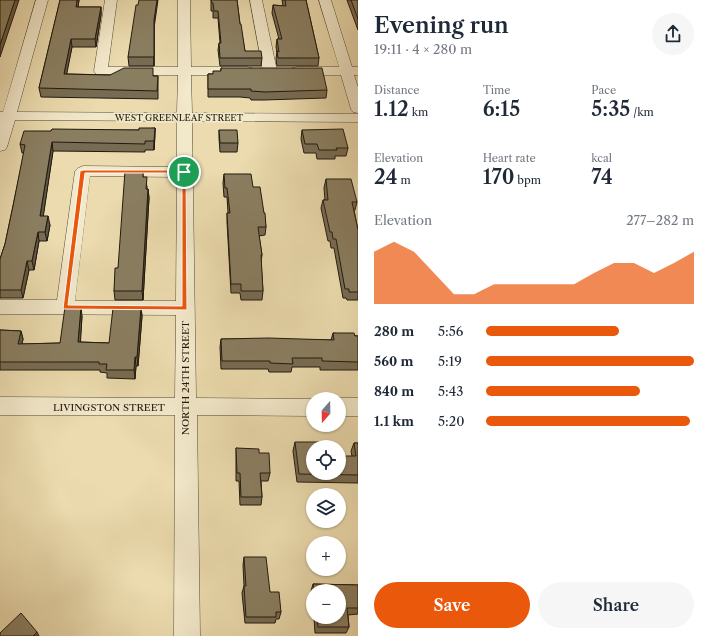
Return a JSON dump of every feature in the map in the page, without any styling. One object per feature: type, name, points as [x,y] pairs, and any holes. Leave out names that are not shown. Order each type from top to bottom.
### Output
[{"type":"street","points":[[0,146],[4,116],[42,0]]},
{"type":"street","points":[[111,0],[101,71],[352,71]]},
{"type":"street","name":"NORTH 24TH STREET","points":[[184,0],[187,636]]},
{"type":"street","points":[[256,0],[270,71]]},
{"type":"street","points":[[325,0],[352,71],[358,109]]},
{"type":"street","name":"WEST GREENLEAF STREET","points":[[4,116],[358,118]]},
{"type":"street","points":[[65,308],[83,171],[184,172]]},
{"type":"street","points":[[0,307],[185,308]]},
{"type":"street","name":"LIVINGSTON STREET","points":[[0,406],[306,407]]},
{"type":"street","points":[[346,407],[358,407]]},
{"type":"building","points":[[0,0],[15,0],[0,45]]},
{"type":"building","points":[[60,0],[77,0],[76,7],[101,7],[95,39],[71,39],[64,74],[110,75],[124,68],[153,68],[153,76],[158,76],[157,91],[39,88]]},
{"type":"building","points":[[139,0],[157,0],[154,20],[154,57],[128,57],[136,5],[138,5]]},
{"type":"building","points":[[211,0],[237,0],[245,51],[261,51],[262,58],[220,58],[219,43],[221,43],[218,11],[214,11]]},
{"type":"building","points":[[285,0],[306,0],[319,58],[278,58],[277,51],[279,52],[277,39],[282,39],[273,5],[286,6]]},
{"type":"building","points":[[351,0],[358,0],[358,19]]},
{"type":"building","points":[[221,68],[322,68],[327,90],[265,92],[251,91],[251,89],[208,89],[208,74],[213,74],[213,71],[221,71]]},
{"type":"building","points":[[139,128],[155,128],[154,141],[145,141],[145,144],[52,142],[40,216],[48,216],[45,232],[38,232],[32,261],[27,261],[21,290],[0,290],[0,259],[5,244],[25,145],[20,144],[24,131],[51,131],[52,129],[139,130]]},
{"type":"building","points":[[343,129],[348,148],[336,148],[337,150],[319,150],[317,144],[305,144],[302,130]]},
{"type":"building","points":[[219,130],[237,130],[238,143],[220,143]]},
{"type":"building","points":[[125,171],[143,171],[143,177],[147,177],[146,189],[148,189],[142,291],[114,291],[115,268],[118,268]]},
{"type":"building","points":[[224,174],[251,174],[253,187],[260,187],[266,227],[258,227],[262,255],[263,291],[241,291],[241,284],[231,284],[227,213],[230,213]]},
{"type":"building","points":[[326,179],[351,179],[357,202],[352,202],[358,230],[358,292],[349,292],[349,289],[345,289],[336,239],[333,239],[332,232],[330,232],[323,200],[328,200]]},
{"type":"building","points":[[65,307],[81,307],[78,342],[109,343],[113,308],[141,308],[137,357],[135,357],[134,370],[106,370],[107,364],[99,364],[99,362],[0,362],[0,330],[21,331],[18,344],[60,343]]},
{"type":"building","points":[[333,333],[354,333],[355,336],[358,336],[358,362],[322,361],[322,358],[292,358],[293,364],[270,363],[270,361],[222,361],[221,339],[268,338],[334,340]]},
{"type":"building","points":[[295,442],[306,442],[306,474],[299,474]]},
{"type":"building","points":[[354,443],[358,443],[358,475],[346,475],[346,456],[356,456]]},
{"type":"building","points":[[236,448],[259,449],[259,453],[269,453],[270,473],[260,473],[262,497],[241,497],[240,473],[237,473]]},
{"type":"building","points":[[244,557],[266,557],[270,592],[279,592],[281,612],[276,612],[276,617],[246,617]]},
{"type":"building","points":[[346,585],[358,585],[358,608],[347,608],[349,627],[318,627],[318,624],[346,624]]},
{"type":"building","points":[[21,613],[37,632],[33,636],[0,636],[0,633]]},
{"type":"route","points":[[83,171],[184,172],[185,308],[65,308],[83,171]]}]
